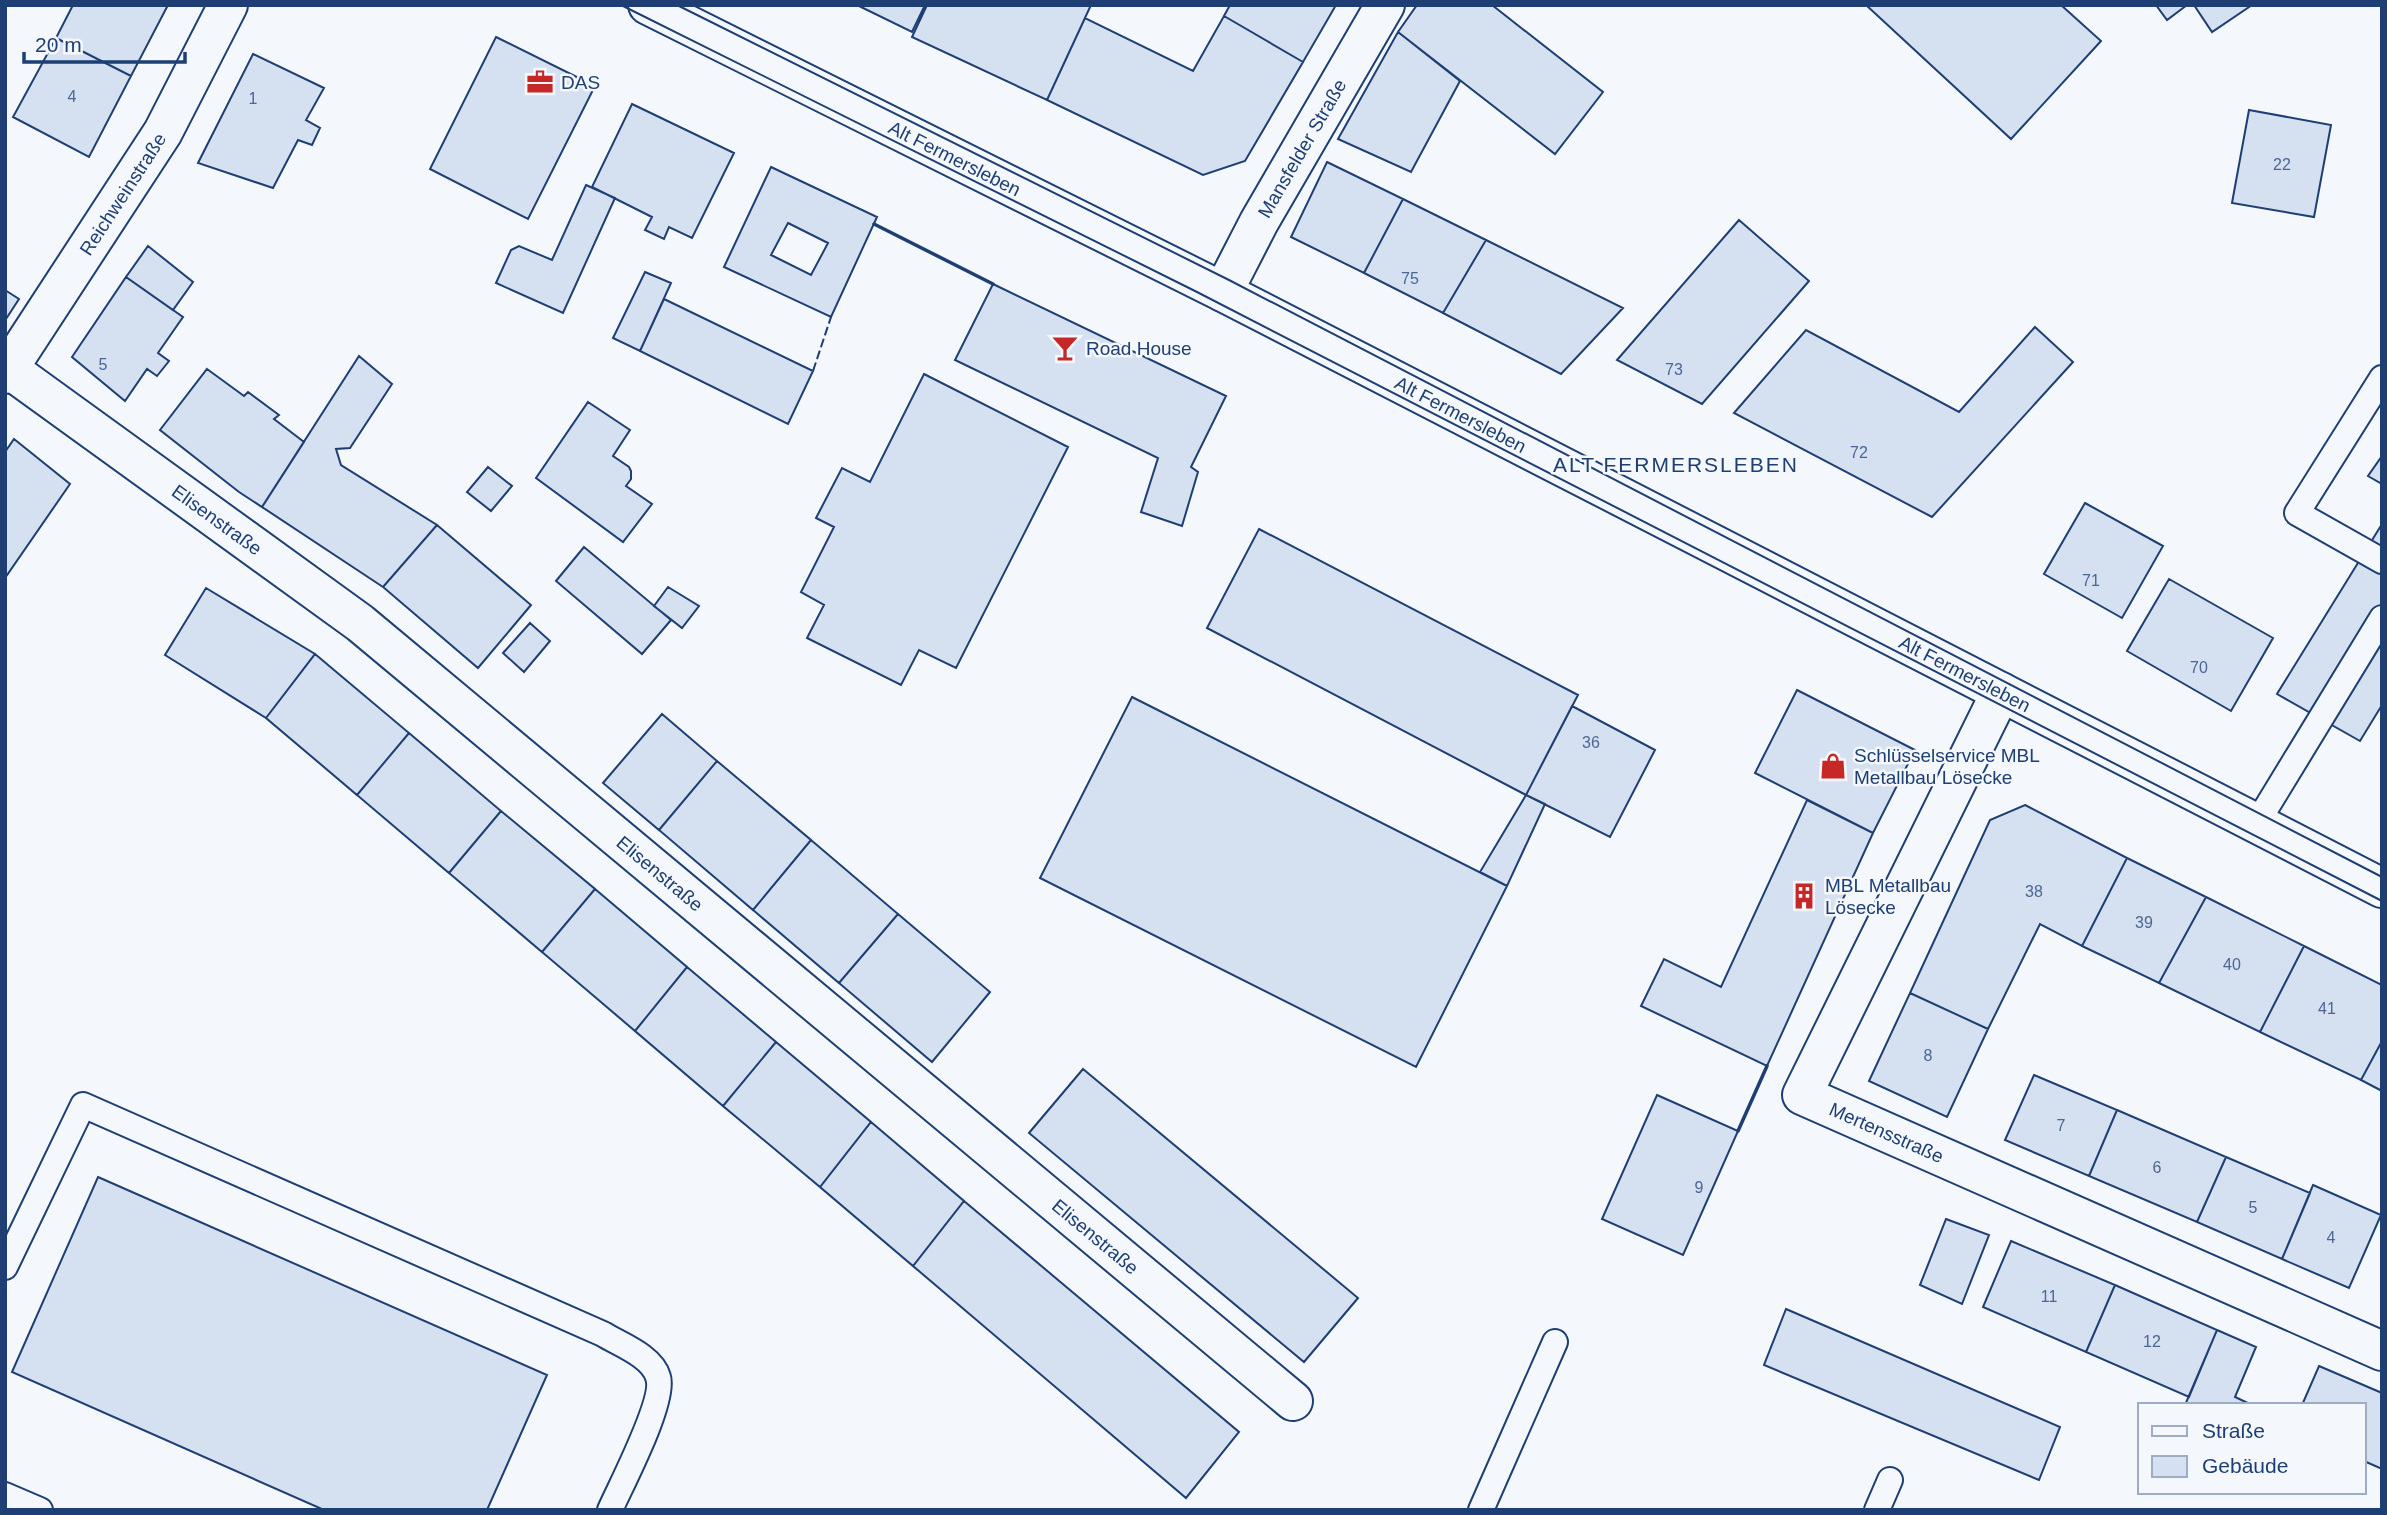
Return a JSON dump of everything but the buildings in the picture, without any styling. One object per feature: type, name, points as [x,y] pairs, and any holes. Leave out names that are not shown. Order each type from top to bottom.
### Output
[{"type":"street","name":"Reichweinstraße","points":[[7,372],[163,132],[228,5]]},
{"type":"street","name":"Alt Fermersleben","points":[[648,5],[1223,292],[2382,888]]},
{"type":"street","name":"Mansfelder Straße","points":[[1223,292],[1259,222],[1385,5]]},
{"type":"street","name":"Elisenstraße","points":[[7,372],[360,623],[1293,1401]]},
{"type":"street","name":"Mertensstraße","points":[[2001,692],[1802,1095],[2382,1351]]},
{"type":"lane","points":[[2382,378],[2297,513],[2382,561]]},
{"type":"lane","points":[[2257,823],[2382,618]]},
{"type":"lane","points":[[5,1267],[83,1105],[603,1334],[649,1362],[659,1378],[655,1408],[611,1510]]},
{"type":"lane","points":[[1481,1510],[1555,1342]]},
{"type":"lane","points":[[1877,1510],[1890,1480]]},
{"type":"lane","points":[[5,1495],[40,1510]]},
{"type":"tram line","points":[[621,5],[1197,292],[2382,901]]},
{"type":"tram line","points":[[677,5],[1229,280],[2382,877]]},
{"type":"fence","points":[[813,371],[831,317]]},
{"type":"wall","points":[[874,224],[993,284]]},
{"type":"wall","points":[[1738,1131],[1767,1066]]},
{"type":"place","name":"DAS","points":[[540,82]]},
{"type":"place","name":"Road House","points":[[1065,348]]},
{"type":"place","name":"Schlüsselservice MBL Metallbau Lösecke","points":[[1833,766]]},
{"type":"place","name":"MBL Metallbau Lösecke","points":[[1804,896]]},
{"type":"district","name":"ALT FERMERSLEBEN","points":[[1676,464]]}]
